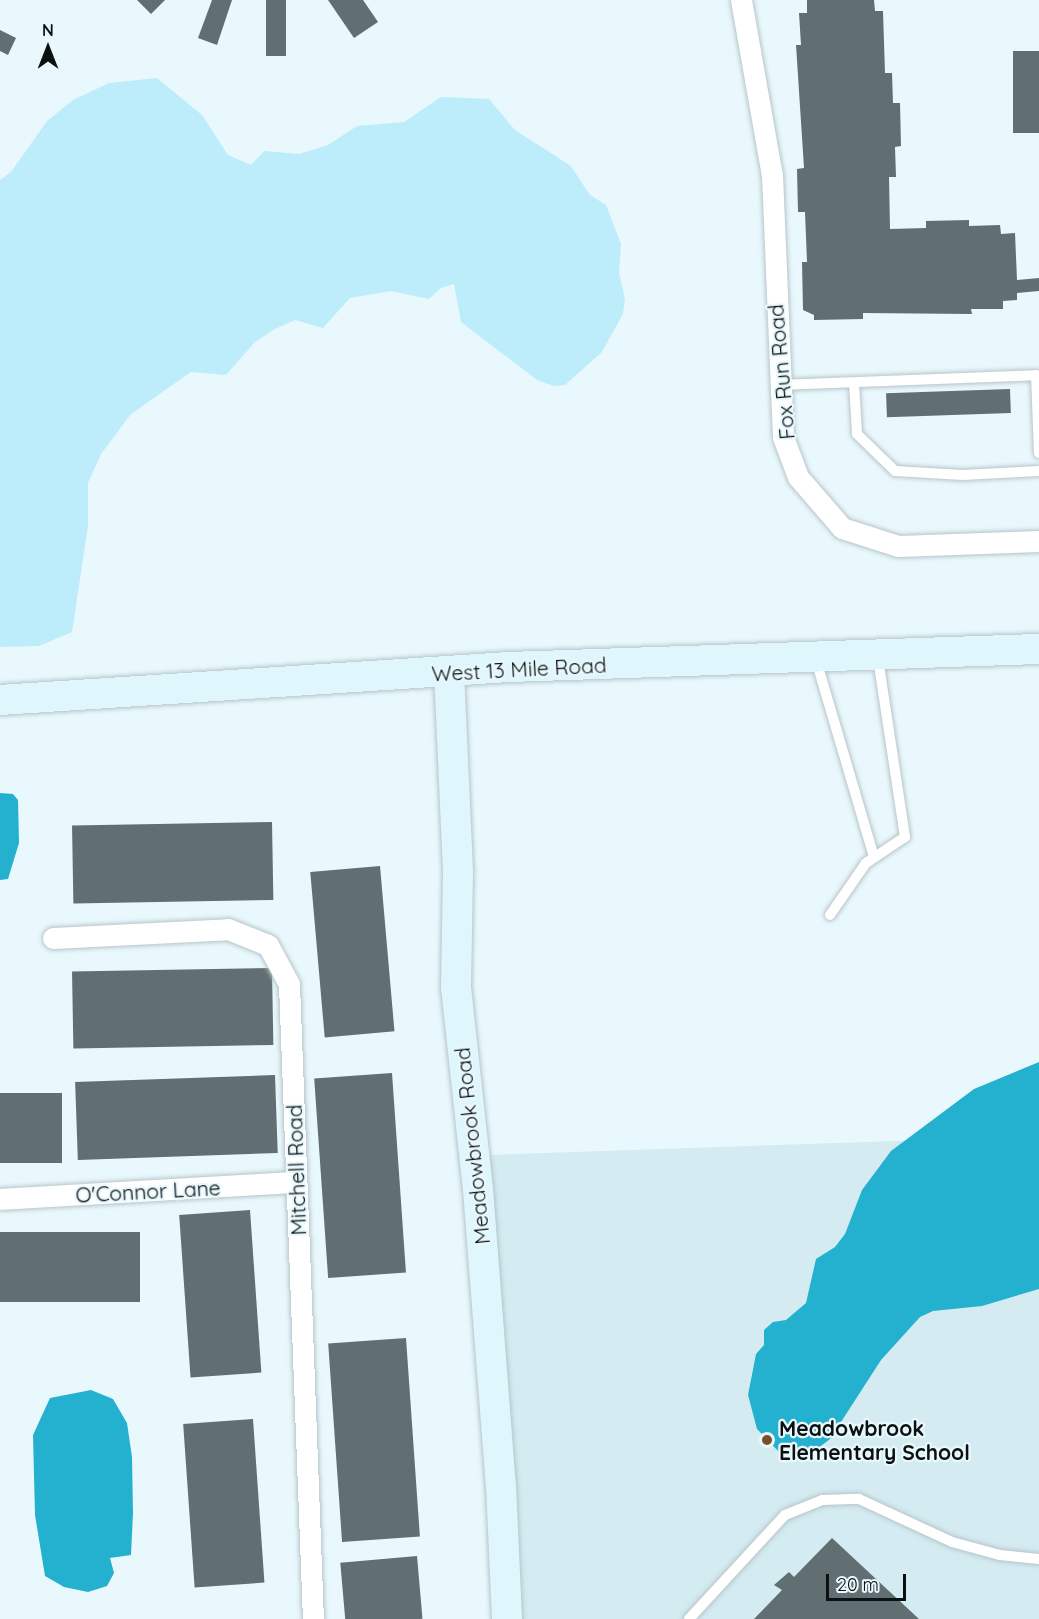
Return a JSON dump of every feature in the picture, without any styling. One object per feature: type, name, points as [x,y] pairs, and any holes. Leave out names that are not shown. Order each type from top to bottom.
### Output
[{"type":"street","name":"Fox Run Road","points":[[741,0],[772,175],[778,385],[783,437],[798,477],[842,528],[898,546],[1039,542]]},
{"type":"street","name":"West 13 Mile Road","points":[[0,700],[449,672],[1039,649]]},
{"type":"street","name":"Meadowbrook Road","points":[[449,672],[458,873],[456,987],[480,1213],[501,1486],[507,1619]]},
{"type":"street","name":"Mitchell Road","points":[[53,938],[228,929],[268,945],[289,984],[313,1619]]},
{"type":"street","name":"O'Connor Lane","points":[[0,1199],[296,1182]]},
{"type":"lane","points":[[778,385],[1036,375],[1039,453]]},
{"type":"lane","points":[[854,383],[858,434],[895,471],[963,475],[1039,471]]},
{"type":"lane","points":[[830,915],[866,862],[905,837],[877,654]]},
{"type":"lane","points":[[816,657],[874,857]]},
{"type":"lane","points":[[689,1619],[785,1515],[822,1500],[859,1499],[952,1542],[1000,1555],[1039,1559]]},
{"type":"shaded area","points":[[157,78],[202,115],[228,155],[251,165],[264,151],[299,154],[328,145],[357,126],[404,122],[441,97],[489,99],[515,130],[571,166],[590,195],[606,205],[621,244],[619,273],[625,299],[623,314],[602,352],[565,385],[553,386],[537,380],[461,322],[454,284],[441,288],[429,299],[391,291],[350,298],[323,328],[295,320],[275,329],[255,342],[226,375],[191,372],[131,414],[101,454],[88,483],[88,526],[72,632],[39,646],[0,647],[0,180],[11,172],[47,121],[73,100],[109,83]]},
{"type":"shaded area","name":"Meadowbrook Elementary School","points":[[1016,1137],[1039,1261],[1039,1619],[503,1619],[485,1155]]},
{"type":"water","points":[[0,793],[13,794],[18,800],[19,843],[8,879],[0,880]]},
{"type":"water","points":[[1039,1062],[1039,1289],[982,1306],[933,1311],[920,1317],[881,1360],[830,1439],[808,1456],[780,1453],[757,1429],[748,1395],[756,1354],[764,1345],[764,1330],[773,1322],[786,1320],[806,1303],[816,1259],[835,1247],[845,1234],[862,1190],[891,1151],[974,1089]]},
{"type":"water","points":[[91,1390],[113,1399],[127,1423],[132,1457],[133,1513],[131,1555],[110,1558],[114,1573],[107,1586],[88,1592],[64,1587],[45,1576],[35,1515],[33,1435],[50,1398]]},
{"type":"building","points":[[137,0],[165,0],[151,14]]},
{"type":"building","points":[[212,0],[232,0],[217,45],[198,38]]},
{"type":"building","points":[[266,0],[286,0],[286,56],[266,56]]},
{"type":"building","points":[[328,0],[363,0],[378,22],[354,38]]},
{"type":"building","points":[[807,0],[874,0],[875,11],[883,11],[885,73],[892,73],[893,103],[900,103],[901,146],[895,147],[896,177],[889,177],[890,229],[926,228],[926,221],[969,220],[969,226],[1000,225],[1001,234],[1015,233],[1017,280],[1039,278],[1039,291],[1017,293],[1017,300],[1003,301],[1003,309],[971,309],[972,314],[863,313],[863,319],[814,320],[814,315],[803,310],[802,262],[807,262],[805,212],[798,212],[797,169],[804,168],[796,45],[801,45],[799,13],[807,13]]},
{"type":"building","points":[[0,30],[16,38],[8,55],[0,51]]},
{"type":"building","points":[[1013,51],[1039,51],[1039,133],[1013,133]]},
{"type":"building","points":[[1010,389],[1011,413],[887,417],[886,393]]},
{"type":"building","points":[[272,822],[273,900],[73,903],[72,825]]},
{"type":"building","points":[[380,866],[394,1031],[325,1037],[310,872]]},
{"type":"building","points":[[272,968],[273,1045],[73,1048],[72,971]]},
{"type":"building","points":[[392,1073],[406,1273],[328,1278],[314,1078]]},
{"type":"building","points":[[275,1075],[278,1153],[78,1160],[75,1082]]},
{"type":"building","points":[[0,1093],[62,1093],[62,1163],[0,1163]]},
{"type":"building","points":[[250,1210],[261,1373],[191,1378],[179,1215]]},
{"type":"building","points":[[0,1232],[140,1232],[140,1302],[0,1302]]},
{"type":"building","points":[[406,1338],[420,1537],[342,1542],[328,1343]]},
{"type":"building","points":[[253,1419],[264,1583],[195,1587],[183,1424]]},
{"type":"building","points":[[832,1538],[919,1619],[754,1619],[782,1590],[774,1585],[789,1572],[794,1577]]},
{"type":"building","points":[[417,1556],[422,1619],[345,1619],[340,1563]]},
{"type":"place","name":"Meadowbrook Elementary School","points":[[767,1440]]}]
